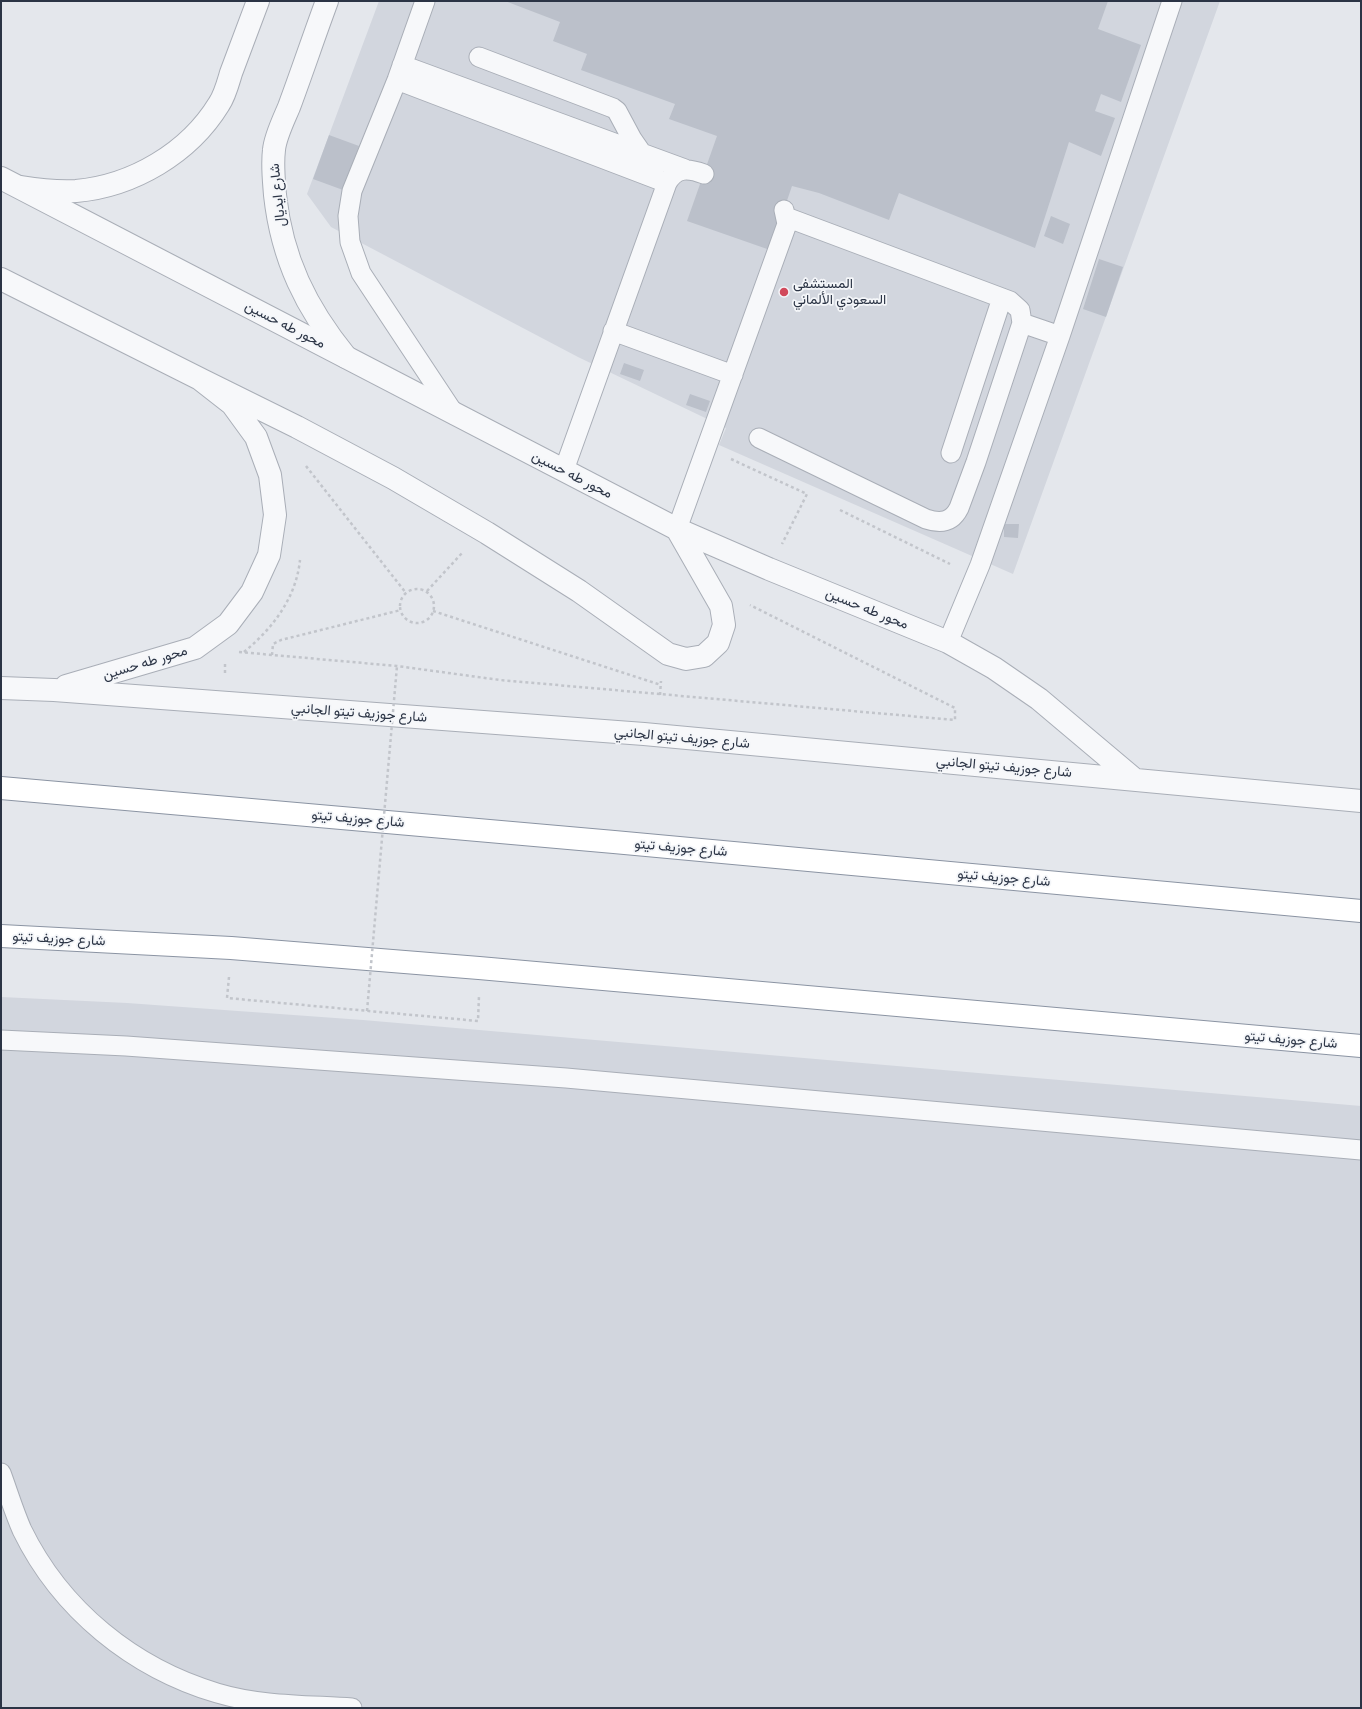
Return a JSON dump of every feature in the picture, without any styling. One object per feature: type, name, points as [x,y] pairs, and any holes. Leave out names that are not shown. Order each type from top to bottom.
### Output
[{"type":"highway","name":"شارع جوزيف تيتو","points":[[1,788],[622,842],[1361,911]]},
{"type":"highway","name":"شارع جوزيف تيتو","points":[[1,936],[246,949],[479,968],[1361,1046]]},
{"type":"street","points":[[10,183],[47,191],[76,190],[104,186],[132,177],[158,164],[181,148],[202,127],[220,103],[258,1]]},
{"type":"street","name":"شارع ايديال","points":[[327,1],[274,149],[274,182],[278,221],[284,246],[295,277],[318,319],[346,357]]},
{"type":"street","name":"محور طه حسين","points":[[10,183],[677,529],[769,569],[948,642],[994,668],[1039,699],[1134,779]]},
{"type":"street","name":"محور طه حسين","points":[[1,279],[200,379],[232,404],[256,437],[270,475],[275,515],[269,555],[252,592],[228,624],[195,648],[54,690]]},
{"type":"street","points":[[200,379],[297,427],[393,478],[487,533],[572,587],[668,654],[686,660],[704,656],[718,643],[724,625],[721,606],[677,529]]},
{"type":"street","name":"شارع جوزيف تيتو الجانبي","points":[[1,688],[54,690],[644,734],[1361,801]]},
{"type":"lane","points":[[425,1],[399,73],[352,191],[348,216],[350,242],[361,273],[455,415]]},
{"type":"lane","points":[[948,642],[975,577],[1060,336],[1172,1]]},
{"type":"lane","points":[[479,57],[613,108],[617,111],[641,152]]},
{"type":"lane","points":[[399,73],[641,152],[685,169],[704,174]]},
{"type":"lane","points":[[399,73],[667,183]]},
{"type":"lane","points":[[564,470],[667,183],[671,176],[677,171],[685,169]]},
{"type":"lane","points":[[677,529],[786,224],[785,214],[1010,300],[1016,304],[1022,316],[1022,323],[976,462],[959,508],[950,520],[942,522],[926,519],[759,438]]},
{"type":"lane","points":[[951,453],[1002,298]]},
{"type":"lane","points":[[1022,323],[1060,336]]},
{"type":"lane","points":[[613,331],[733,375]]},
{"type":"lane","points":[[1,1040],[126,1046],[566,1078],[1361,1150]]},
{"type":"lane","points":[[1,1473],[22,1530],[44,1568],[70,1601],[100,1631],[135,1656],[175,1678],[218,1693],[262,1702],[352,1708]]},
{"type":"path","points":[[305,464],[406,592]]},
{"type":"path","points":[[807,494],[814,498]]},
{"type":"path","points":[[835,508],[975,577]]},
{"type":"path","points":[[427,591],[464,552]]},
{"type":"path","points":[[243,652],[260,639],[274,623],[285,605],[294,586],[300,558]]},
{"type":"path","points":[[420,588],[427,591],[432,597],[434,604],[430,617],[417,623],[410,621],[404,616],[400,604],[406,592],[412,589],[420,588]]},
{"type":"path","points":[[238,652],[397,666],[500,680],[955,720],[955,708],[750,605]]},
{"type":"path","points":[[272,655],[273,644],[281,640],[401,610]]},
{"type":"path","points":[[433,611],[661,685]]},
{"type":"path","points":[[367,1011],[397,666]]},
{"type":"path","points":[[227,998],[478,1021]]},
{"type":"shaded area","name":"المستشفى السعودي الألماني","points":[[379,1],[1220,1],[1013,574],[719,445],[726,428],[578,357],[331,227],[307,194]]},
{"type":"shaded area","points":[[1,997],[127,1003],[363,1020],[1361,1106],[1361,1708],[1,1708]]},
{"type":"building","points":[[505,1],[1108,1],[1098,29],[1141,45],[1121,102],[1101,94],[1095,111],[1115,118],[1101,156],[1069,142],[1035,248],[899,193],[889,220],[819,193],[792,186],[770,250],[687,221],[717,136],[669,119],[675,104],[581,70],[587,54],[553,41],[560,22]]},
{"type":"building","points":[[329,135],[359,146],[343,190],[313,179]]},
{"type":"building","points":[[1051,216],[1070,224],[1063,244],[1044,236]]},
{"type":"building","points":[[1099,259],[1123,267],[1106,317],[1083,309]]},
{"type":"building","points":[[624,363],[644,370],[640,381],[620,374]]},
{"type":"building","points":[[690,394],[710,401],[706,412],[686,405]]},
{"type":"building","points":[[1004,524],[1019,524],[1018,538],[1004,537]]},
{"type":"place","name":"المستشفى السعودي الألماني","points":[[784,292]]}]
